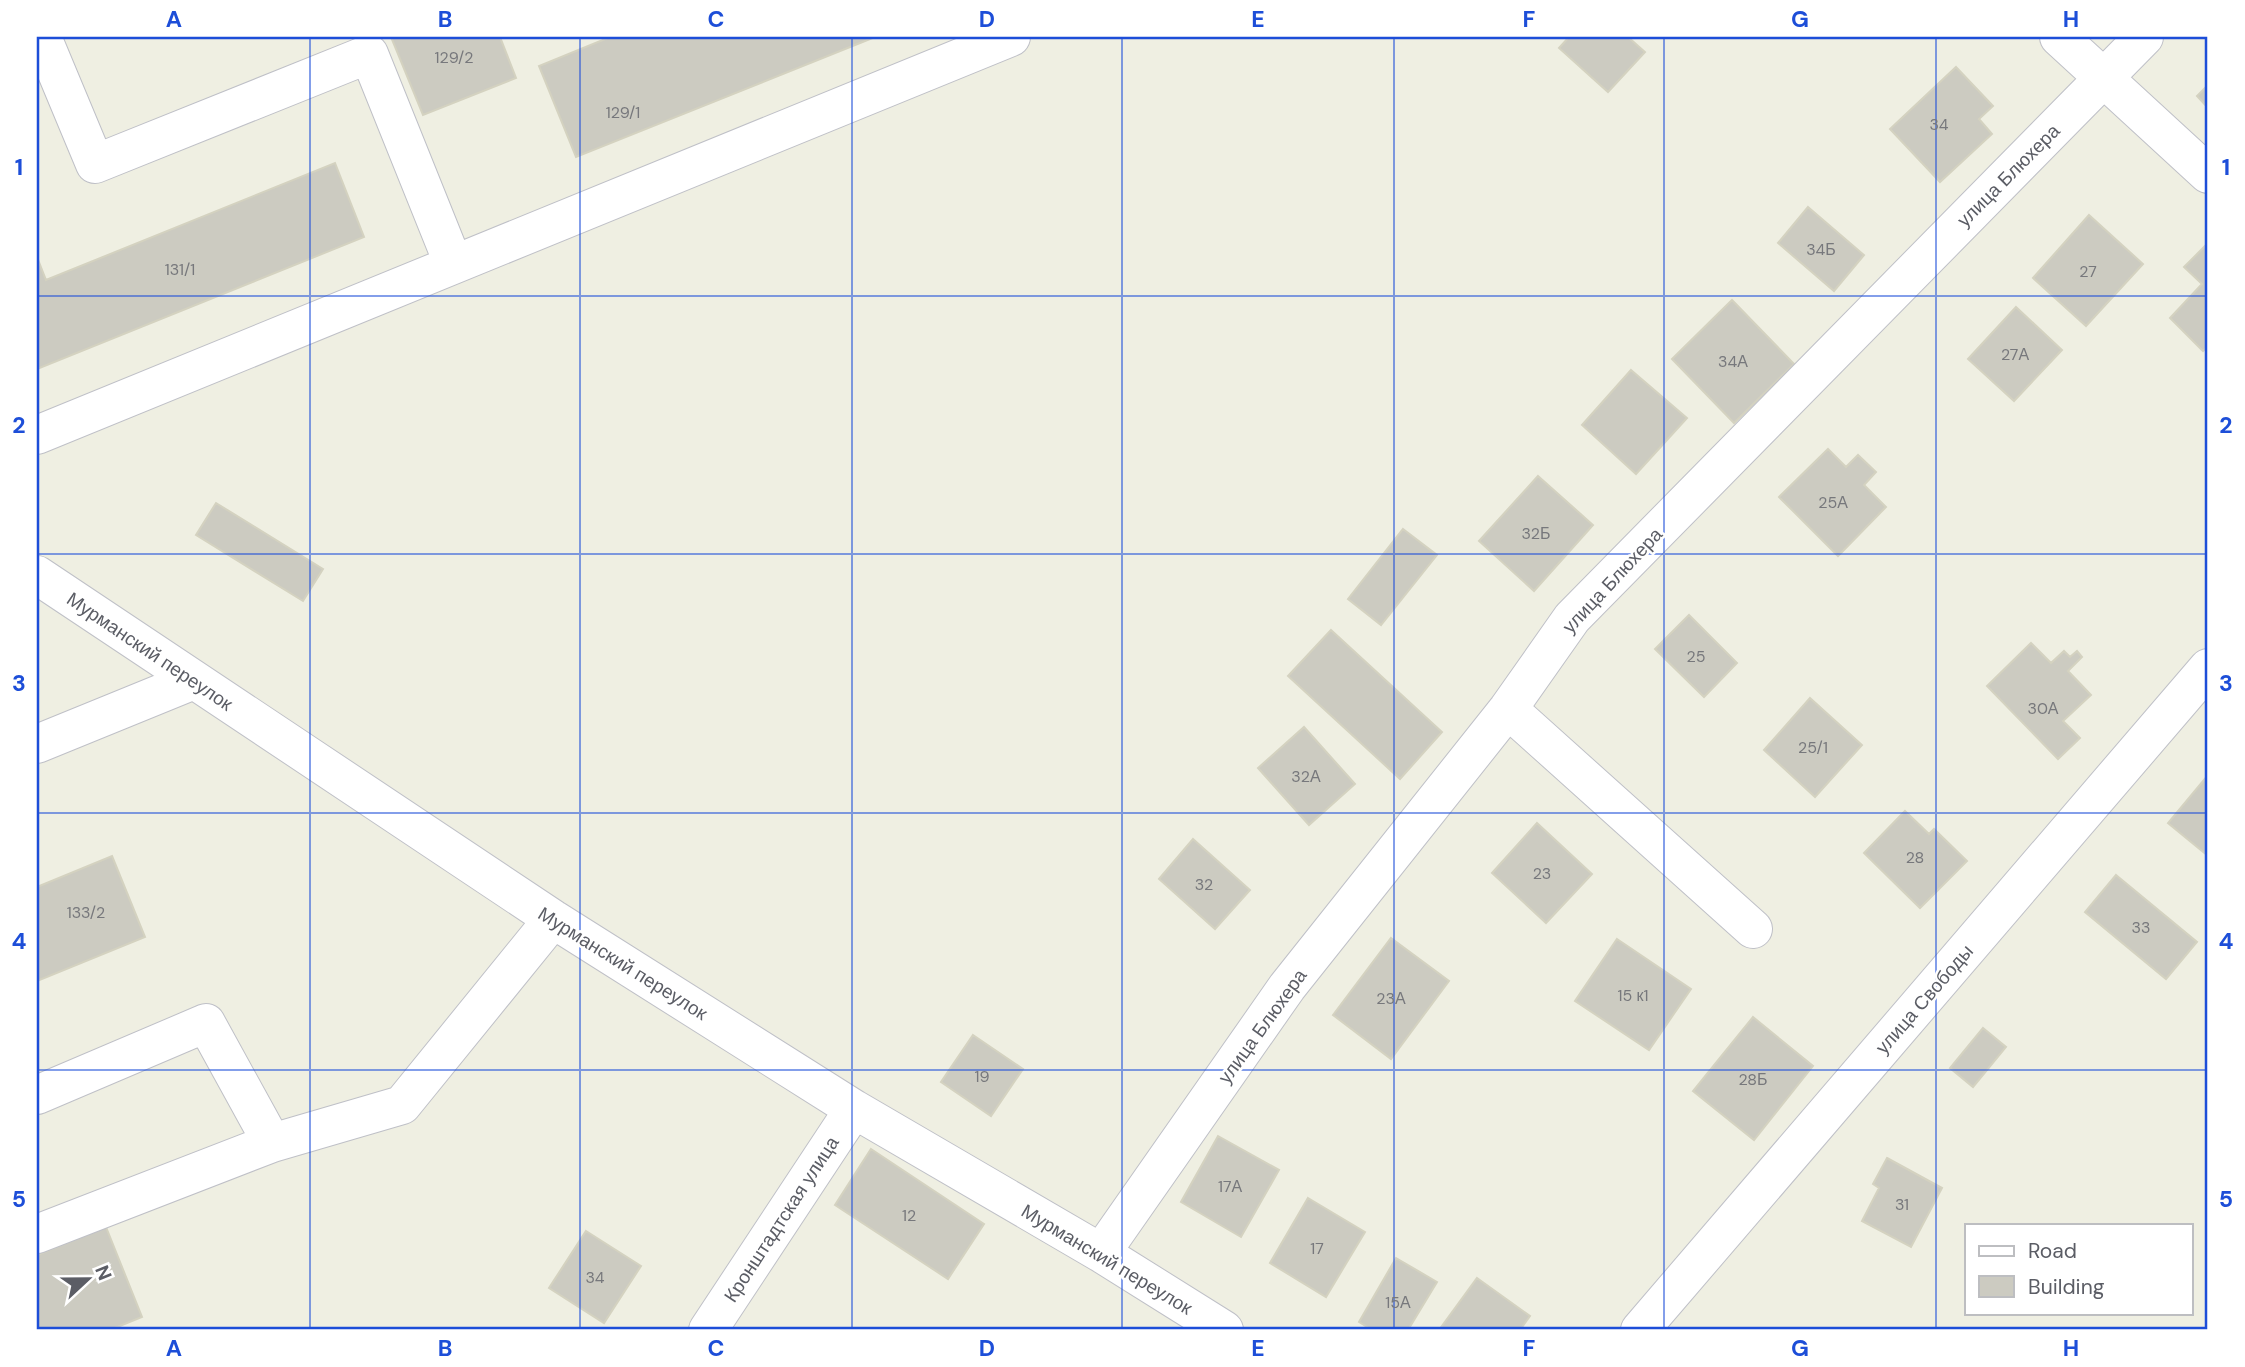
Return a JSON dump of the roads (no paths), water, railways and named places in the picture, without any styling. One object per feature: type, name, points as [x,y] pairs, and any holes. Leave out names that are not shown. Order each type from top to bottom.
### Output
[{"type":"street","points":[[43,37],[95,164],[369,54],[453,263]]},
{"type":"street","points":[[37,435],[1011,37]]},
{"type":"street","points":[[2059,37],[2208,174]]},
{"type":"street","name":"улица Блюхера","points":[[1101,1253],[1287,988],[1508,709],[1572,618],[2144,37]]},
{"type":"street","name":"Мурманский переулок","points":[[37,575],[553,919],[854,1109],[1101,1253],[1224,1330]]},
{"type":"street","name":"улица Свободы","points":[[1640,1330],[2208,668]]},
{"type":"street","points":[[37,744],[194,680]]},
{"type":"street","points":[[1508,709],[1753,929]]},
{"type":"street","points":[[37,1234],[272,1143],[402,1105],[553,919]]},
{"type":"street","points":[[37,1095],[206,1023],[272,1143]]},
{"type":"street","name":"Кронштадтская улица","points":[[708,1330],[854,1109]]}]
